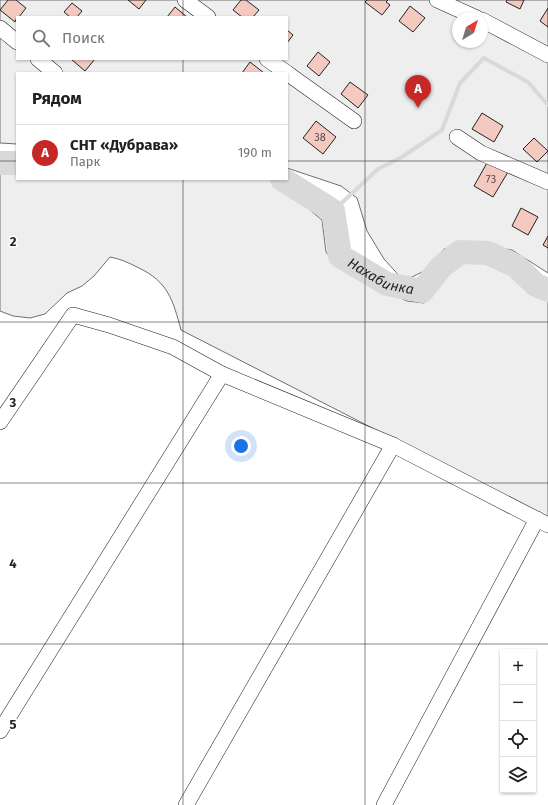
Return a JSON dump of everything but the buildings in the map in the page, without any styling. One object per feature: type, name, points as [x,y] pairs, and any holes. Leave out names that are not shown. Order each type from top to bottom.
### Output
[{"type":"street","points":[[185,0],[207,16]]},
{"type":"street","points":[[437,0],[464,12]]},
{"type":"street","points":[[488,23],[548,55]]},
{"type":"street","points":[[0,28],[16,41]]},
{"type":"street","points":[[39,60],[54,72]]},
{"type":"street","points":[[268,60],[286,72]]},
{"type":"street","points":[[288,74],[354,121]]},
{"type":"street","points":[[457,137],[481,153],[548,182]]},
{"type":"street","points":[[0,422],[73,315],[109,325],[173,347],[222,374],[393,445],[543,522],[384,805]]},
{"type":"street","points":[[0,731],[222,374]]},
{"type":"street","points":[[186,805],[393,445]]},
{"type":"shaded area","points":[[0,0],[548,0],[548,273],[512,250],[475,244],[444,249],[428,269],[404,281],[384,259],[367,231],[357,198],[341,186],[288,168],[288,72],[16,72],[16,144],[0,143]]},
{"type":"shaded area","points":[[0,169],[16,169],[16,180],[273,180],[285,188],[322,220],[326,252],[337,265],[350,275],[407,301],[424,303],[452,269],[464,261],[479,261],[508,274],[548,300],[548,518],[181,330],[172,301],[168,293],[157,279],[149,273],[121,260],[110,257],[94,276],[82,286],[67,293],[45,314],[30,318],[13,316],[0,311]]},
{"type":"waterway","points":[[333,211],[378,169],[402,157],[442,130],[460,83],[484,58],[528,82],[548,105]]},
{"type":"waterway","name":"Нахабинка","points":[[0,163],[16,163]]},
{"type":"waterway","name":"Нахабинка","points":[[284,180],[333,211],[340,256],[387,284],[422,291],[441,267],[460,252],[488,253],[516,266],[536,285],[548,290]]},
{"type":"place","name":"СНТ «Дубрава»","points":[[418,108]]}]
